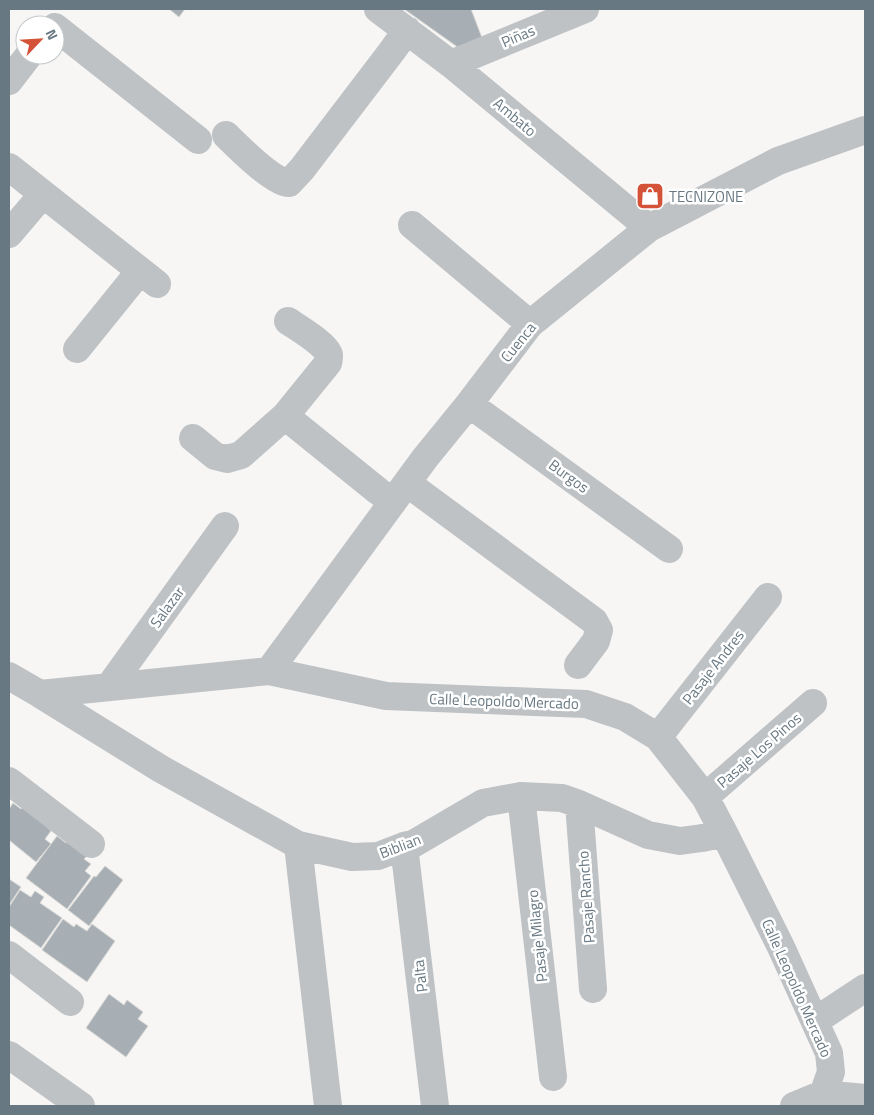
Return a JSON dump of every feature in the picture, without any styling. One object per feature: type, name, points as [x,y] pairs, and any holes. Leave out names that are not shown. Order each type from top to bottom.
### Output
[{"type":"street","name":"Ambato","points":[[378,9],[451,64],[649,228]]},
{"type":"street","name":"Piñas","points":[[451,64],[585,9]]},
{"type":"street","points":[[226,136],[270,174],[284,183],[289,183],[302,169],[407,30]]},
{"type":"street","points":[[65,35],[198,140]]},
{"type":"street","points":[[9,81],[21,65]]},
{"type":"street","name":"Cuenca","points":[[269,671],[425,458],[530,324],[649,228],[778,161],[865,130]]},
{"type":"street","points":[[9,167],[149,278],[77,349]]},
{"type":"street","points":[[9,234],[43,194]]},
{"type":"street","points":[[412,225],[530,324]]},
{"type":"street","points":[[194,438],[215,456],[227,459],[241,455],[285,416],[328,364],[329,355],[324,347],[288,321]]},
{"type":"street","name":"Burgos","points":[[469,404],[669,549]]},
{"type":"street","points":[[285,416],[378,491],[400,492],[594,621],[599,630],[596,641],[578,665]]},
{"type":"street","name":"Salazar","points":[[109,687],[224,526]]},
{"type":"street","name":"Pasaje Andres","points":[[658,737],[768,597]]},
{"type":"street","name":"Calle Leopoldo Mercado","points":[[40,694],[269,671],[386,696],[586,704],[625,717],[658,737],[705,797],[724,833],[781,948],[829,1053],[830,1072],[821,1100]]},
{"type":"street","points":[[9,676],[40,694]]},
{"type":"street","name":"Biblian","points":[[40,694],[161,769],[298,845],[352,857],[378,856],[413,844],[483,803],[521,796],[562,798],[648,835],[680,841],[724,833]]},
{"type":"street","name":"Pasaje Los Pinos","points":[[705,797],[813,703]]},
{"type":"street","points":[[9,781],[91,844]]},
{"type":"street","name":"Pasaje Milagro","points":[[521,796],[553,1078]]},
{"type":"street","name":"Pasaje Rancho","points":[[579,804],[593,989]]},
{"type":"street","points":[[298,845],[328,1106]]},
{"type":"street","name":"Palta","points":[[404,846],[435,1106]]},
{"type":"street","points":[[9,955],[70,1002]]},
{"type":"street","points":[[815,1021],[865,988]]},
{"type":"street","points":[[9,1054],[81,1106]]},
{"type":"street","points":[[794,1106],[821,1100],[865,1098]]},
{"type":"building","points":[[169,9],[185,9],[179,17]]},
{"type":"building","points":[[404,9],[471,9],[484,43],[463,51]]},
{"type":"building","points":[[13,803],[21,809],[24,805],[51,831],[45,839],[51,844],[36,862],[9,840],[9,809]]},
{"type":"building","points":[[57,836],[66,843],[67,840],[87,856],[84,859],[91,864],[85,871],[91,876],[67,909],[26,878]]},
{"type":"building","points":[[105,866],[123,880],[89,926],[68,910],[94,876],[96,877]]},
{"type":"building","points":[[9,879],[21,887],[9,905]]},
{"type":"building","points":[[20,890],[31,897],[35,891],[44,897],[40,903],[62,918],[41,948],[9,925],[9,907]]},
{"type":"building","points":[[63,919],[74,927],[76,924],[87,931],[92,924],[115,941],[87,982],[42,950]]},
{"type":"building","points":[[109,994],[124,1005],[127,1000],[143,1012],[138,1019],[148,1026],[126,1057],[86,1028]]},
{"type":"place","name":"TECNIZONE","points":[[650,196]]}]
